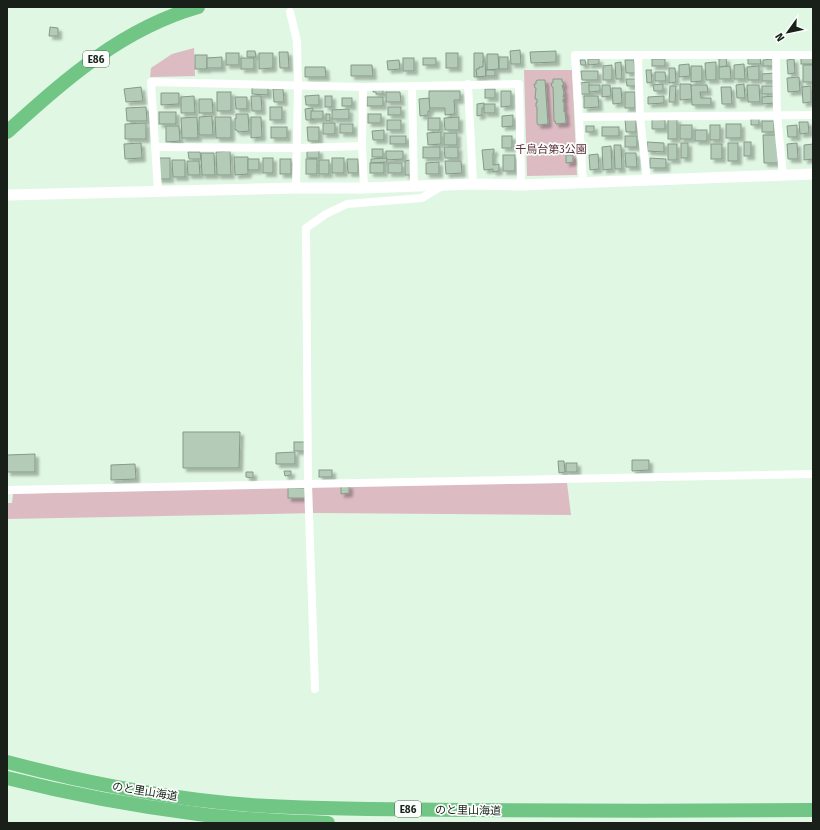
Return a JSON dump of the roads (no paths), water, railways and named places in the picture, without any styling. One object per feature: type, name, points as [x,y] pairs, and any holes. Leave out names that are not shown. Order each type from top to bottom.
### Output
[{"type":"highway","name":"E86","points":[[7,132],[71,76],[115,45],[149,26],[184,11],[198,7]]},
{"type":"highway","name":"のと里山海道","points":[[7,762],[106,785],[174,796],[250,805],[327,808],[639,811],[813,810]]},
{"type":"highway","name":"のと里山海道","points":[[7,778],[62,791],[199,814],[328,823]]},
{"type":"street","points":[[290,12],[297,41],[298,85],[296,188]]},
{"type":"street","points":[[584,183],[575,55],[813,55]]},
{"type":"street","points":[[638,55],[640,117],[647,181]]},
{"type":"street","points":[[776,55],[778,115],[783,176]]},
{"type":"street","points":[[158,192],[151,82],[363,87],[519,84],[521,185]]},
{"type":"street","points":[[468,84],[473,184]]},
{"type":"street","points":[[412,86],[414,187]]},
{"type":"street","points":[[363,87],[362,146],[364,188]]},
{"type":"street","points":[[579,117],[813,115]]},
{"type":"street","points":[[155,147],[297,148],[362,146]]},
{"type":"street","points":[[7,196],[296,188],[414,187],[473,184],[521,185],[813,174]]},
{"type":"street","points":[[315,689],[308,484],[306,228],[326,214],[347,204],[422,198],[442,186]]},
{"type":"street","points":[[7,490],[813,474]]},
{"type":"park label","name":"千鳥台第3公園","points":[[551,149]]}]
